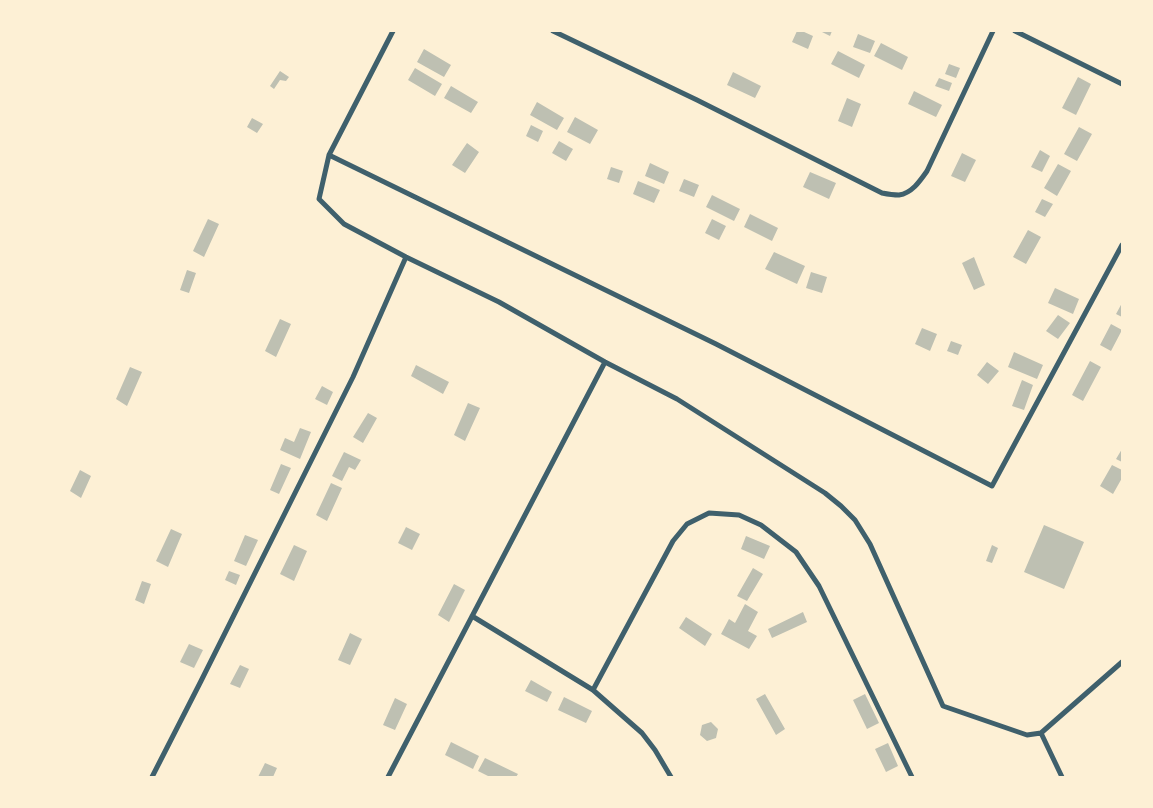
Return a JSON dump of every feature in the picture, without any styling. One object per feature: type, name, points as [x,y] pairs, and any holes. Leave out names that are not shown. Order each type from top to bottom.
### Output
[{"type":"street","points":[[394,31],[329,155],[319,199],[344,224],[406,257],[499,302],[677,400],[825,493],[855,520],[870,544],[942,706],[1027,736],[1041,733],[1122,662]]},
{"type":"street","points":[[552,31],[697,100],[882,193],[898,195],[917,185],[927,171],[993,31]]},
{"type":"street","points":[[1015,31],[1122,84]]},
{"type":"street","points":[[329,155],[724,348],[992,486],[1122,245]]},
{"type":"street","points":[[152,777],[349,386],[406,257]]},
{"type":"street","points":[[388,777],[605,362]]},
{"type":"street","points":[[593,690],[673,540],[687,524],[709,512],[739,515],[761,525],[796,552],[818,586],[912,777]]},
{"type":"street","points":[[472,616],[593,690],[642,732],[656,750],[671,777]]},
{"type":"street","points":[[1041,733],[1062,777]]},
{"type":"building","points":[[797,31],[813,36],[808,49],[792,42]]},
{"type":"building","points":[[820,31],[832,31],[830,36]]},
{"type":"building","points":[[858,34],[875,41],[870,53],[853,47]]},
{"type":"building","points":[[881,43],[908,57],[902,70],[874,56]]},
{"type":"building","points":[[424,49],[451,65],[444,77],[417,62]]},
{"type":"building","points":[[838,51],[865,65],[859,78],[831,64]]},
{"type":"building","points":[[949,64],[960,68],[956,78],[945,74]]},
{"type":"building","points":[[415,68],[442,84],[435,96],[408,80]]},
{"type":"building","points":[[280,71],[289,77],[286,81],[280,80],[274,89],[270,86]]},
{"type":"building","points":[[733,72],[761,86],[755,98],[727,85]]},
{"type":"building","points":[[1078,77],[1091,84],[1076,115],[1062,108]]},
{"type":"building","points":[[939,78],[952,83],[949,91],[935,86]]},
{"type":"building","points":[[451,86],[478,102],[471,113],[444,98]]},
{"type":"building","points":[[914,91],[942,105],[936,117],[908,104]]},
{"type":"building","points":[[847,98],[861,104],[852,127],[838,121]]},
{"type":"building","points":[[537,102],[564,118],[557,130],[530,115]]},
{"type":"building","points":[[575,117],[598,130],[590,144],[567,132]]},
{"type":"building","points":[[252,118],[263,124],[257,133],[247,127]]},
{"type":"building","points":[[531,125],[543,131],[538,142],[526,136]]},
{"type":"building","points":[[1079,127],[1092,134],[1077,161],[1064,154]]},
{"type":"building","points":[[559,141],[573,149],[566,161],[552,153]]},
{"type":"building","points":[[467,143],[479,152],[465,173],[452,165]]},
{"type":"building","points":[[1040,150],[1050,156],[1042,172],[1031,167]]},
{"type":"building","points":[[962,153],[976,160],[965,182],[951,176]]},
{"type":"building","points":[[650,163],[669,172],[664,184],[645,176]]},
{"type":"building","points":[[1058,164],[1071,171],[1057,196],[1044,188]]},
{"type":"building","points":[[611,167],[623,171],[619,183],[607,179]]},
{"type":"building","points":[[810,172],[836,183],[829,199],[803,187]]},
{"type":"building","points":[[684,179],[699,185],[694,197],[679,191]]},
{"type":"building","points":[[638,181],[660,190],[654,203],[633,194]]},
{"type":"building","points":[[712,195],[740,209],[734,221],[706,207]]},
{"type":"building","points":[[1042,199],[1053,204],[1045,217],[1035,212]]},
{"type":"building","points":[[750,214],[778,228],[772,241],[744,227]]},
{"type":"building","points":[[208,219],[219,224],[204,257],[193,251]]},
{"type":"building","points":[[712,219],[726,226],[719,240],[705,233]]},
{"type":"building","points":[[1028,230],[1041,237],[1026,264],[1013,257]]},
{"type":"building","points":[[774,252],[805,266],[797,284],[765,269]]},
{"type":"building","points":[[974,257],[985,285],[974,290],[962,263]]},
{"type":"building","points":[[187,270],[196,273],[189,293],[180,290]]},
{"type":"building","points":[[811,272],[827,277],[822,293],[806,288]]},
{"type":"building","points":[[1055,288],[1079,299],[1073,314],[1048,303]]},
{"type":"building","points":[[1122,303],[1122,317],[1116,314]]},
{"type":"building","points":[[1058,315],[1070,323],[1058,339],[1046,331]]},
{"type":"building","points":[[280,319],[291,324],[276,357],[265,351]]},
{"type":"building","points":[[1111,324],[1122,330],[1111,351],[1100,345]]},
{"type":"building","points":[[922,328],[937,334],[930,351],[915,344]]},
{"type":"building","points":[[951,341],[962,345],[958,355],[947,351]]},
{"type":"building","points":[[1014,352],[1043,365],[1037,379],[1008,367]]},
{"type":"building","points":[[1090,361],[1101,367],[1083,401],[1072,395]]},
{"type":"building","points":[[987,362],[999,371],[988,384],[977,375]]},
{"type":"building","points":[[416,365],[449,382],[443,394],[411,376]]},
{"type":"building","points":[[130,367],[142,372],[127,406],[116,399]]},
{"type":"building","points":[[1022,380],[1033,385],[1024,410],[1012,406]]},
{"type":"building","points":[[322,386],[333,392],[327,405],[315,399]]},
{"type":"building","points":[[468,403],[480,408],[465,441],[454,435]]},
{"type":"building","points":[[368,413],[377,418],[363,443],[353,437]]},
{"type":"building","points":[[300,428],[311,432],[300,459],[280,450],[285,438],[294,442]]},
{"type":"building","points":[[1122,449],[1122,462],[1116,459]]},
{"type":"building","points":[[344,452],[361,460],[355,470],[349,467],[342,481],[332,476]]},
{"type":"building","points":[[281,464],[291,468],[279,494],[270,490]]},
{"type":"building","points":[[1112,465],[1122,470],[1122,478],[1113,494],[1100,486]]},
{"type":"building","points":[[80,470],[91,476],[81,498],[70,491]]},
{"type":"building","points":[[331,483],[342,488],[327,521],[316,515]]},
{"type":"building","points":[[1044,525],[1084,542],[1064,589],[1024,572]]},
{"type":"building","points":[[406,527],[420,534],[412,550],[398,543]]},
{"type":"building","points":[[171,529],[182,534],[168,567],[156,561]]},
{"type":"building","points":[[245,535],[258,540],[246,566],[234,561]]},
{"type":"building","points":[[746,536],[770,546],[764,559],[741,549]]},
{"type":"building","points":[[294,545],[307,551],[294,581],[280,574]]},
{"type":"building","points":[[992,545],[998,548],[992,563],[986,561]]},
{"type":"building","points":[[753,568],[763,574],[747,601],[737,596]]},
{"type":"building","points":[[229,571],[240,575],[236,585],[225,580]]},
{"type":"building","points":[[142,581],[151,584],[144,604],[135,600]]},
{"type":"building","points":[[454,584],[465,590],[449,622],[438,615]]},
{"type":"building","points":[[745,604],[758,612],[748,631],[757,636],[749,649],[721,634],[729,619],[735,623]]},
{"type":"building","points":[[803,612],[807,622],[772,638],[768,629]]},
{"type":"building","points":[[686,617],[712,634],[705,646],[679,628]]},
{"type":"building","points":[[350,633],[362,639],[350,665],[338,660]]},
{"type":"building","points":[[189,644],[203,650],[194,668],[180,662]]},
{"type":"building","points":[[240,665],[249,669],[240,688],[230,684]]},
{"type":"building","points":[[531,680],[552,692],[547,702],[525,691]]},
{"type":"building","points":[[765,694],[785,729],[776,735],[756,699]]},
{"type":"building","points":[[865,694],[879,723],[867,729],[853,700]]},
{"type":"building","points":[[564,697],[592,711],[586,723],[558,710]]},
{"type":"building","points":[[395,698],[407,704],[395,730],[383,725]]},
{"type":"building","points":[[711,722],[718,729],[716,738],[707,741],[700,735],[702,725]]},
{"type":"building","points":[[451,742],[479,756],[473,769],[445,755]]},
{"type":"building","points":[[888,743],[898,766],[886,772],[875,749]]},
{"type":"building","points":[[485,758],[518,774],[516,777],[490,777],[478,771]]},
{"type":"building","points":[[265,763],[277,768],[273,777],[258,777]]}]
